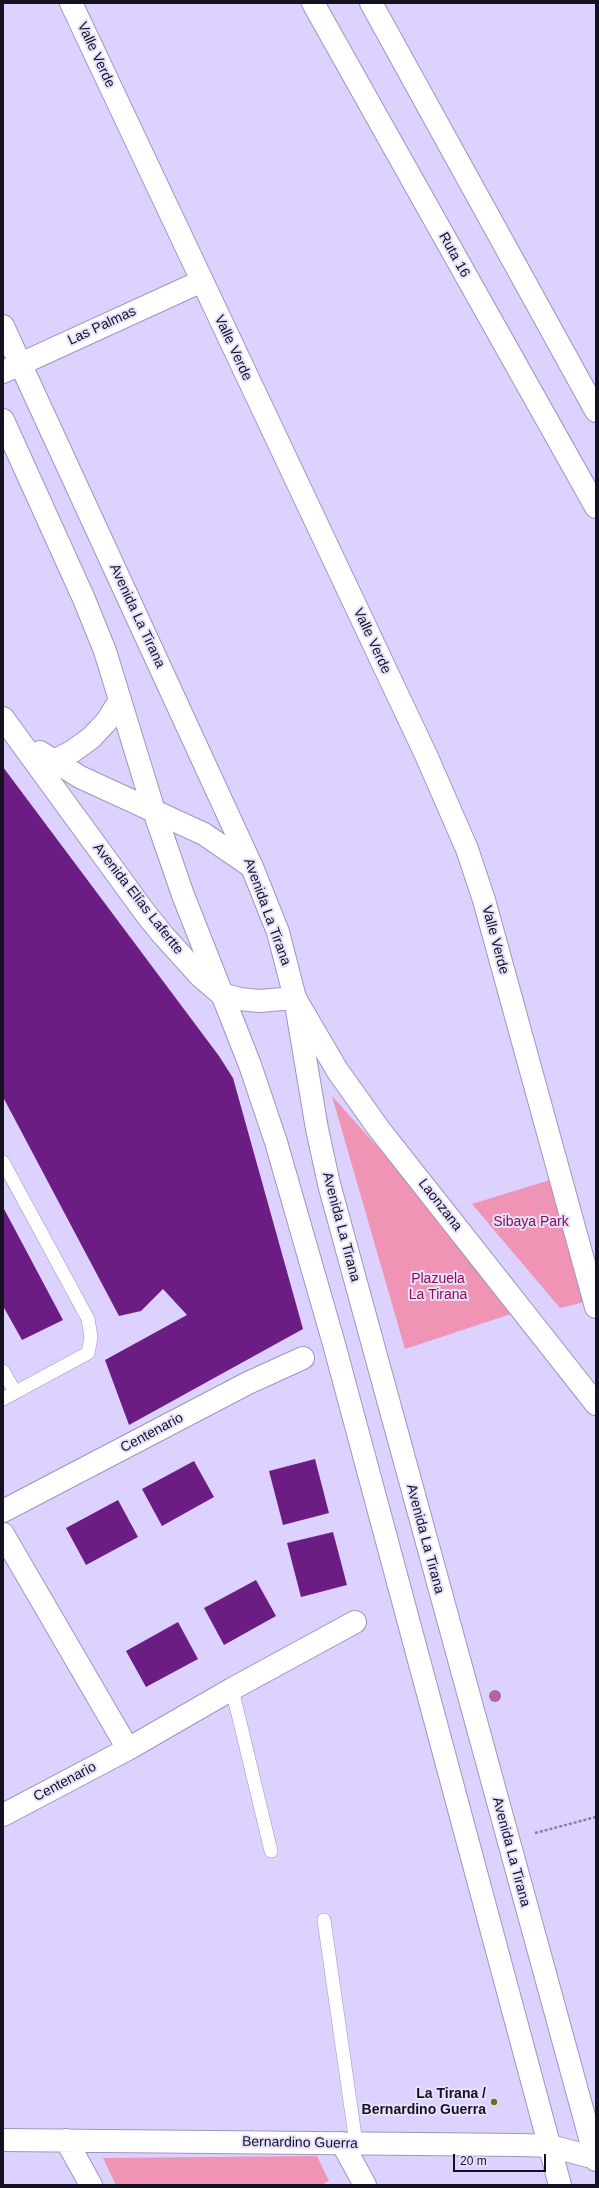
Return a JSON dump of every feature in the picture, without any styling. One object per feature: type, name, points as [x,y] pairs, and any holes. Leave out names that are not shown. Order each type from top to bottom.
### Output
[{"type":"main road","name":"Valle Verde","points":[[71,3],[444,795],[467,849],[484,900],[596,1307]]},
{"type":"main road","name":"Ruta 16","points":[[313,3],[596,507]]},
{"type":"main road","points":[[371,3],[596,411]]},
{"type":"main road","name":"Las Palmas","points":[[12,368],[202,281]]},
{"type":"main road","name":"Avenida La Tirana","points":[[3,326],[12,368],[252,867],[278,932],[295,998],[317,1129],[328,1184],[596,2159]]},
{"type":"main road","points":[[3,420],[84,599],[105,651],[154,810],[183,895],[250,1065],[299,1219],[560,2185]]},
{"type":"main road","points":[[54,761],[73,751],[91,738],[107,721],[120,700]]},
{"type":"main road","name":"Avenida Elías Lafertte","points":[[3,718],[163,935],[200,976],[221,994]]},
{"type":"main road","name":"Avenida Elías Lafertte","points":[[17,737],[54,761],[108,790],[204,834],[252,867]]},
{"type":"main road","points":[[221,994],[259,1001],[295,998]]},
{"type":"main road","name":"Laonzana","points":[[295,998],[337,1070],[375,1123],[596,1404]]},
{"type":"main road","name":"Centenario","points":[[3,1512],[248,1382],[303,1358]]},
{"type":"main road","points":[[3,1534],[128,1749]]},
{"type":"main road","name":"Centenario","points":[[3,1815],[128,1749],[232,1689],[355,1622]]},
{"type":"main road","name":"Bernardino Guerra","points":[[3,2140],[550,2146],[596,2159]]},
{"type":"main road","points":[[66,2140],[91,2185]]},
{"type":"main road","points":[[349,2143],[365,2185]]},
{"type":"lane","points":[[3,1162],[88,1319],[91,1337],[88,1353],[3,1399]]},
{"type":"lane","points":[[3,1371],[15,1392]]},
{"type":"lane","points":[[232,1689],[271,1851]]},
{"type":"lane","points":[[324,1920],[349,2143]]},
{"type":"path","points":[[508,1840],[596,1817]]},
{"type":"green space","name":"Plazuela La Tirana","points":[[332,1096],[523,1310],[405,1349]]},
{"type":"green space","name":"Sibaya Park","points":[[553,1179],[589,1301],[560,1308],[472,1204]]},
{"type":"green space","points":[[317,2156],[329,2181],[321,2185],[116,2185],[103,2158]]},
{"type":"building","points":[[3,767],[219,1056],[233,1078],[303,1329],[129,1425],[105,1360],[187,1315],[163,1289],[141,1311],[119,1316],[3,1097]]},
{"type":"building","points":[[3,1207],[63,1320],[22,1340],[3,1306]]},
{"type":"building","points":[[315,1459],[329,1513],[283,1525],[269,1471]]},
{"type":"building","points":[[194,1461],[214,1497],[162,1526],[142,1489]]},
{"type":"building","points":[[118,1500],[138,1537],[86,1565],[66,1528]]},
{"type":"building","points":[[333,1532],[347,1585],[301,1597],[287,1543]]},
{"type":"building","points":[[256,1580],[276,1616],[224,1645],[204,1608]]},
{"type":"building","points":[[178,1622],[198,1659],[146,1687],[126,1651]]},
{"type":"place","name":"La Tirana / Bernardino Guerra","points":[[494,2102]]}]
